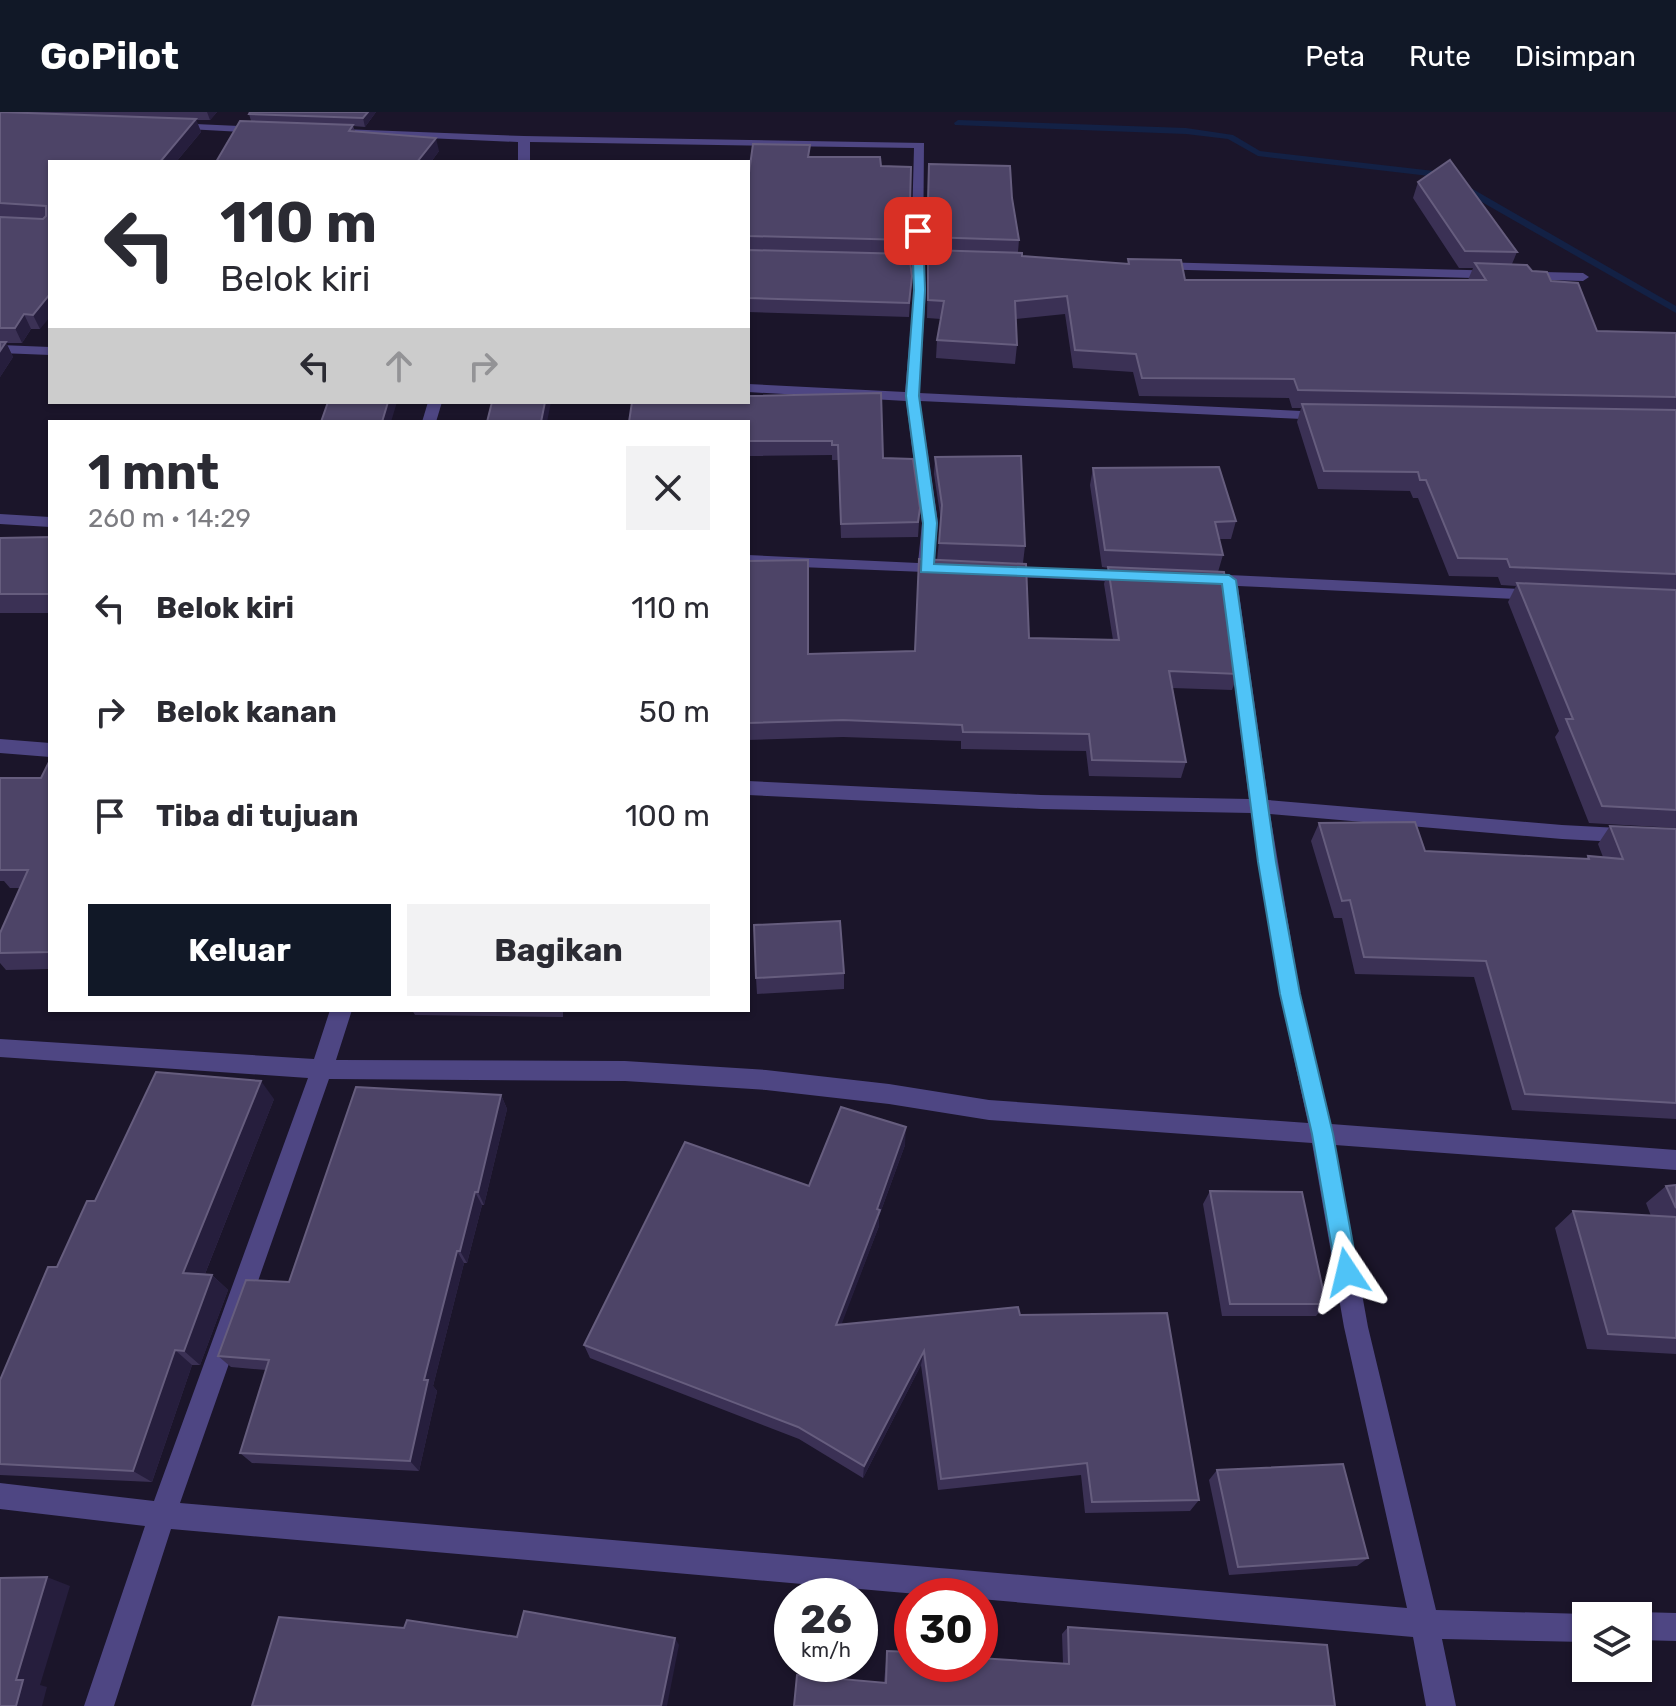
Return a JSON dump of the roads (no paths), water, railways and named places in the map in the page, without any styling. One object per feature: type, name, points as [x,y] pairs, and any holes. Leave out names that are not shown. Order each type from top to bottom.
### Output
[{"type":"street","points":[[155,125],[276,130]]},
{"type":"street","points":[[321,131],[524,139],[920,145],[917,260],[920,290],[912,396],[930,523],[926,568]]},
{"type":"street","points":[[524,139],[524,160]]},
{"type":"street","points":[[902,260],[933,260]]},
{"type":"street","points":[[1139,266],[1583,277]]},
{"type":"street","points":[[0,349],[48,351]]},
{"type":"street","points":[[750,388],[1233,414],[1343,416]]},
{"type":"street","points":[[0,519],[48,522]]},
{"type":"street","points":[[750,560],[958,570]]},
{"type":"street","points":[[989,571],[1149,578]]},
{"type":"street","points":[[1205,579],[1564,596]]},
{"type":"street","points":[[1229,580],[1267,862],[1290,994],[1322,1134],[1356,1327],[1441,1706]]},
{"type":"street","points":[[0,746],[48,750]]},
{"type":"street","points":[[750,788],[1041,802],[1261,806],[1562,832],[1676,838]]},
{"type":"street","points":[[99,1706],[162,1515],[236,1304],[292,1159],[319,1069],[340,1012]]},
{"type":"street","points":[[0,1048],[319,1069],[625,1071],[766,1080],[889,1094],[989,1110],[1676,1160]]},
{"type":"street","points":[[0,1496],[162,1515],[1425,1624],[1572,1628]]},
{"type":"street","points":[[1652,1626],[1676,1627]]},
{"type":"waterway","points":[[958,123],[1186,131],[1230,137],[1258,153],[1440,174],[1676,310]]}]
